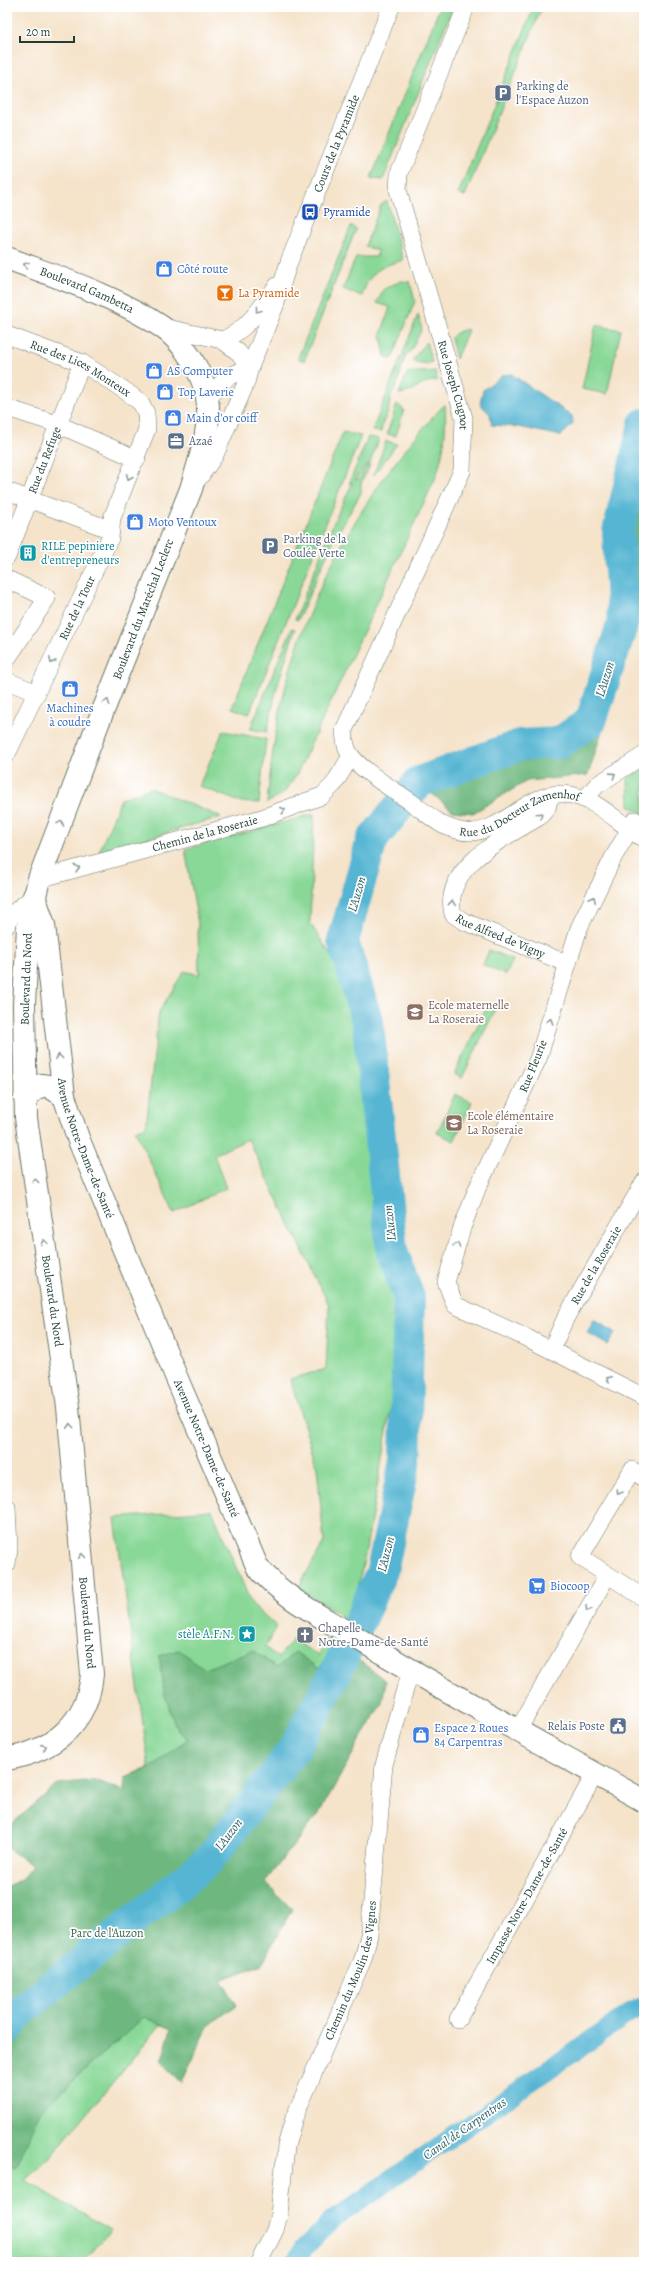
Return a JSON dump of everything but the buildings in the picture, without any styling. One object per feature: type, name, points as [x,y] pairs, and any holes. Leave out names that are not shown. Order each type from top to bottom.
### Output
[{"type":"main road","name":"Boulevard Gambetta","points":[[7,258],[112,300],[163,327]]},
{"type":"main road","name":"Boulevard du Maréchal Leclerc","points":[[37,888],[97,726],[191,490],[203,450],[207,426],[207,398],[200,377],[186,351],[163,327]]},
{"type":"main road","name":"Avenue Notre-Dame-de-Santé","points":[[37,888],[44,924],[64,1096],[78,1138],[181,1389],[257,1566],[267,1578],[301,1603],[405,1666],[644,1801]]},
{"type":"main road","name":"Boulevard du Nord","points":[[7,1759],[52,1744],[75,1722],[85,1705],[90,1690],[91,1653],[68,1407],[26,1118],[24,1005],[28,926],[37,888]]},
{"type":"main road","points":[[25,1098],[41,1085],[48,1086],[64,1096]]},
{"type":"street","name":"Cours de la Pyramide","points":[[282,279],[392,7]]},
{"type":"street","name":"Rue Joseph Cugnot","points":[[351,756],[345,745],[344,730],[462,471],[464,418],[398,190],[399,173],[466,7]]},
{"type":"street","points":[[222,340],[241,330],[282,279]]},
{"type":"street","points":[[191,490],[215,455],[246,383],[250,367],[275,306],[282,279]]},
{"type":"street","points":[[163,327],[222,340],[234,348],[250,367]]},
{"type":"street","name":"Rue des Lices Monteux","points":[[7,335],[82,363],[127,392],[140,403],[146,413]]},
{"type":"street","name":"Rue du Refuge","points":[[7,557],[28,498],[82,363]]},
{"type":"street","points":[[207,398],[228,377],[250,367]]},
{"type":"street","points":[[7,408],[57,424],[137,459]]},
{"type":"street","name":"Rue de la Tour","points":[[7,754],[110,538],[112,518],[137,459],[147,429],[146,413]]},
{"type":"street","points":[[7,491],[111,530]]},
{"type":"street","points":[[7,579],[47,598],[7,659]]},
{"type":"street","points":[[7,681],[37,693]]},
{"type":"street","name":"Rue du Docteur Zamenhof","points":[[351,756],[442,825],[457,831],[473,832],[490,827],[528,805],[550,796],[562,794],[592,803],[597,784],[644,755]]},
{"type":"street","name":"Chemin de la Roseraie","points":[[37,888],[262,818],[322,796],[334,784],[351,756]]},
{"type":"street","name":"Rue Alfred de Vigny","points":[[550,796],[547,808],[539,817],[468,864],[458,877],[451,906],[453,914],[463,921],[568,964]]},
{"type":"street","points":[[592,803],[636,825],[644,839]]},
{"type":"street","name":"Rue Fleurie","points":[[636,825],[613,858],[579,928],[538,1058],[477,1189],[462,1228],[446,1282],[455,1305],[551,1350],[644,1397]]},
{"type":"street","points":[[7,925],[12,914],[37,888]]},
{"type":"street","name":"Rue de la Roseraie","points":[[551,1350],[566,1317],[644,1182]]},
{"type":"street","points":[[644,1478],[632,1470],[580,1557],[607,1576],[644,1598]]},
{"type":"street","points":[[7,1507],[9,1548],[7,1564]]},
{"type":"street","points":[[518,1730],[607,1576]]},
{"type":"street","name":"Chemin du Moulin des Vignes","points":[[259,2262],[275,2230],[279,2215],[286,2146],[294,2118],[350,1992],[369,1935],[384,1765],[405,1689],[405,1666]]},
{"type":"street","name":"Impasse Notre-Dame-de-Santé","points":[[458,2019],[595,1774]]},
{"type":"green space","points":[[440,7],[453,7],[383,180],[371,178]]},
{"type":"green space","points":[[534,7],[542,7],[465,196],[458,194]]},
{"type":"green space","points":[[387,201],[403,260],[376,271],[368,281],[362,296],[343,289],[356,257],[376,257],[378,251],[365,246],[381,205]]},
{"type":"green space","points":[[351,226],[356,229],[304,361],[298,358]]},
{"type":"green space","points":[[401,281],[410,282],[415,301],[392,359],[385,356],[381,334],[390,307],[377,303],[384,289]]},
{"type":"green space","points":[[418,315],[422,329],[410,352],[406,354],[397,384],[391,396],[388,412],[383,422],[381,432],[372,431]]},
{"type":"green space","points":[[596,325],[621,330],[607,394],[582,389]]},
{"type":"green space","points":[[466,329],[468,330],[456,359],[451,338],[456,333]]},
{"type":"green space","points":[[426,342],[432,362],[427,364],[412,361]]},
{"type":"green space","points":[[435,371],[437,380],[399,394],[407,373]]},
{"type":"green space","points":[[397,404],[404,410],[396,436],[387,434]]},
{"type":"green space","points":[[445,404],[446,423],[444,442],[441,460],[435,479],[296,776],[284,793],[267,803],[275,738],[289,672],[303,630],[320,588],[340,548],[388,473],[415,438]]},
{"type":"green space","points":[[343,432],[361,436],[249,714],[232,708]]},
{"type":"green space","points":[[368,437],[379,439],[369,465],[366,465],[355,480],[359,479],[367,466],[370,466],[361,483],[361,493],[331,545],[298,620],[295,619],[336,517],[353,482],[349,484]]},
{"type":"green space","points":[[386,441],[397,444],[373,476]]},
{"type":"green space","points":[[644,447],[644,598],[588,775],[527,781],[473,813],[453,811],[424,787],[520,752],[563,749],[596,726],[629,620],[623,533]]},
{"type":"green space","points":[[292,628],[295,629],[277,687],[267,732],[250,729]]},
{"type":"green space","points":[[223,731],[266,739],[259,803],[240,802],[199,786]]},
{"type":"green space","points":[[644,768],[644,814],[629,806],[628,778]]},
{"type":"green space","points":[[150,788],[221,817],[99,852],[121,799]]},
{"type":"green space","name":"Parc de l'Auzon","points":[[314,814],[310,923],[336,963],[369,1061],[374,1205],[403,1340],[365,1555],[337,1684],[199,1979],[47,2161],[25,2180],[111,2230],[82,2262],[7,2262],[7,1887],[21,1879],[124,1791],[125,1777],[149,1768],[115,1518],[212,1510],[251,1603],[277,1627],[265,1647],[278,1658],[293,1639],[318,1656],[341,1615],[298,1588],[324,1542],[317,1467],[290,1379],[326,1369],[329,1305],[248,1139],[214,1155],[226,1188],[174,1213],[135,1130],[146,1126],[159,1012],[184,971],[199,975],[198,924],[185,849]]},
{"type":"green space","points":[[489,950],[513,960],[506,975],[483,965]]},
{"type":"green space","points":[[487,1007],[495,1010],[462,1078],[454,1074]]},
{"type":"green space","points":[[455,1094],[472,1102],[454,1141],[437,1133]]},
{"type":"green space","points":[[179,1650],[205,1669],[253,1650],[277,1668],[295,1652],[318,1668],[347,1651],[386,1681],[382,1702],[321,1810],[265,1882],[292,1909],[262,1964],[221,1980],[237,2005],[209,2025],[181,2083],[161,2063],[171,2029],[144,2017],[40,2111],[16,2168],[7,2164],[7,1887],[21,1879],[33,1866],[7,1848],[7,1828],[58,1784],[95,1780],[124,1791],[125,1777],[149,1769],[188,1739],[177,1730],[165,1696],[159,1656]]},
{"type":"water","points":[[511,374],[572,416],[573,424],[561,436],[519,427],[492,425],[490,414],[480,404],[483,390],[503,375]]},
{"type":"water","points":[[594,1320],[615,1332],[608,1345],[587,1333]]},
{"type":"waterway","name":"L'Auzon","points":[[7,2030],[22,2010],[208,1861],[294,1749],[339,1666],[382,1571],[405,1461],[409,1297],[392,1251],[368,1024],[343,941],[372,840],[419,782],[520,745],[559,743],[591,721],[623,622],[618,532],[644,424]]},
{"type":"waterway","name":"Canal de Carpentras","points":[[295,2262],[303,2249],[330,2222],[631,2012],[644,2006]]},
{"type":"place","name":"Parking de l'Espace Auzon","points":[[503,93]]},
{"type":"place","name":"Pyramide","points":[[310,212]]},
{"type":"place","name":"Côté route","points":[[164,269]]},
{"type":"place","name":"La Pyramide","points":[[225,293]]},
{"type":"place","name":"AS Computer","points":[[154,371]]},
{"type":"place","name":"Top Laverie","points":[[165,392]]},
{"type":"place","name":"Main d'or coiff","points":[[173,418]]},
{"type":"place","name":"Azaé","points":[[176,441]]},
{"type":"place","name":"Moto Ventoux","points":[[135,522]]},
{"type":"place","name":"Parking de la Coulée Verte","points":[[270,546]]},
{"type":"place","name":"RILE pepiniere d'entrepreneurs","points":[[28,553]]},
{"type":"place","name":"Machines à coudre","points":[[70,689]]},
{"type":"place","name":"Ecole maternelle La Roseraie","points":[[415,1012]]},
{"type":"place","name":"Ecole élémentaire La Roseraie","points":[[454,1123]]},
{"type":"place","name":"Biocoop","points":[[537,1586]]},
{"type":"place","name":"stèle A.F.N.","points":[[247,1634]]},
{"type":"place","name":"Chapelle Notre-Dame-de-Santé","points":[[305,1635]]},
{"type":"place","name":"Relais Poste","points":[[618,1726]]},
{"type":"place","name":"Espace 2 Roues 84 Carpentras","points":[[421,1735]]}]
